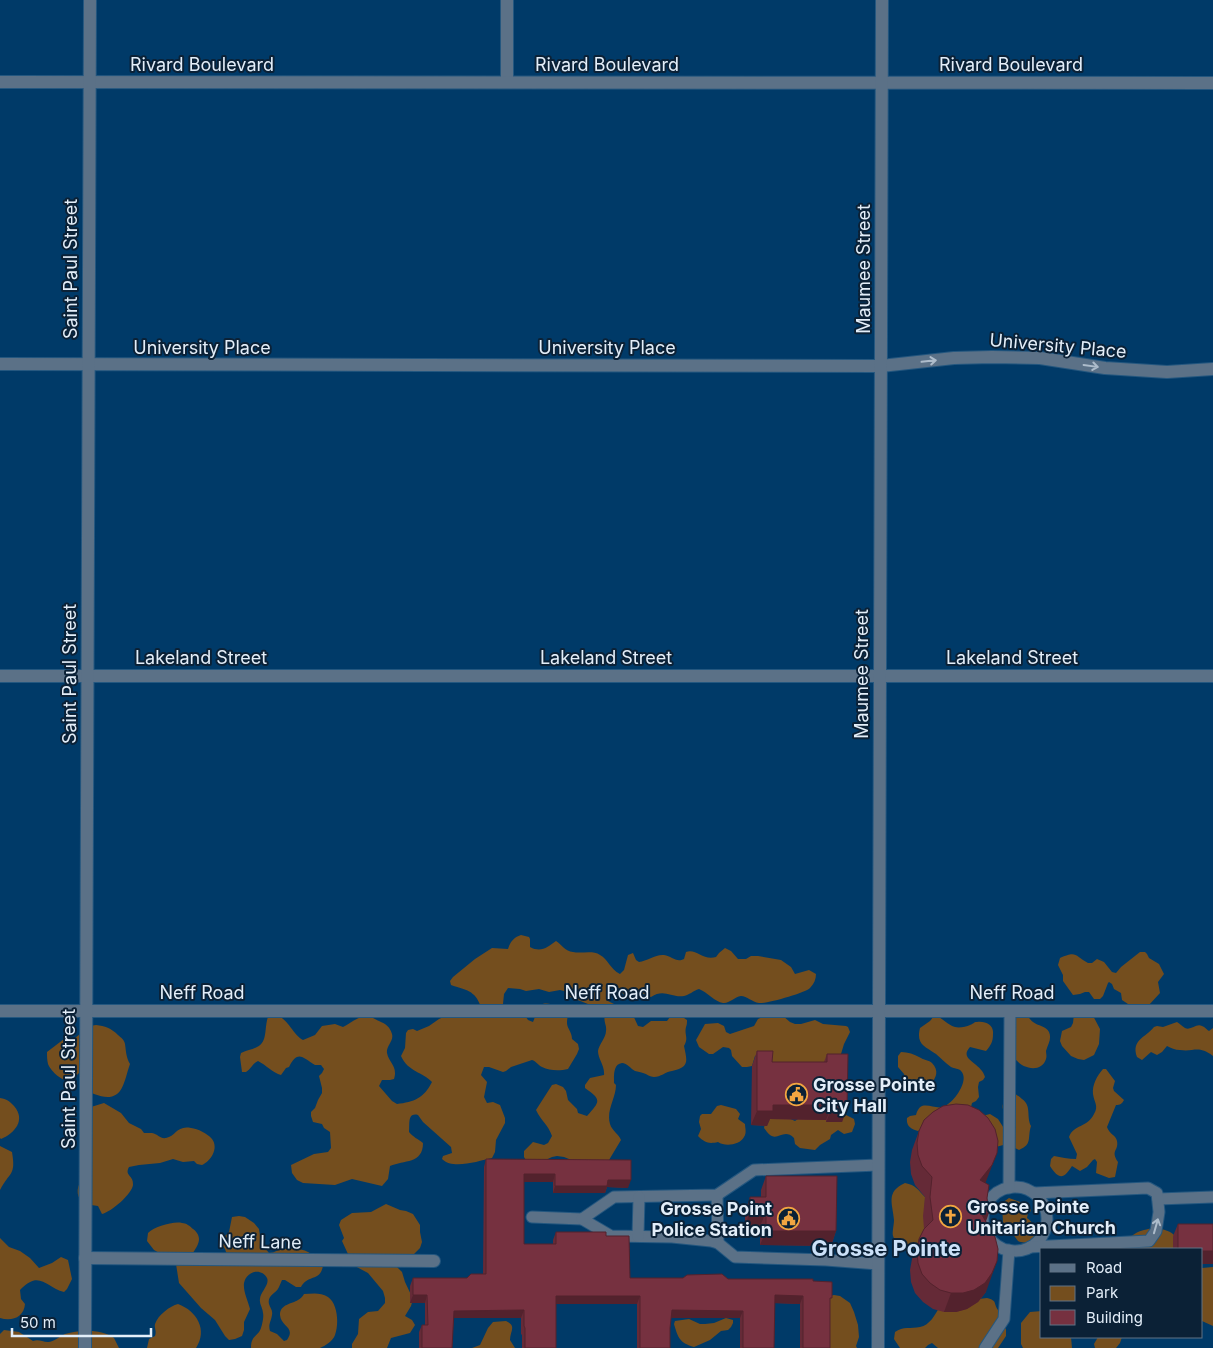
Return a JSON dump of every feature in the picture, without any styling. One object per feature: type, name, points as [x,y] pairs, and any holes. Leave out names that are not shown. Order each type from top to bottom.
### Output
[{"type":"street","name":"Saint Paul Street","points":[[85,1348],[90,0]]},
{"type":"street","points":[[507,0],[507,82]]},
{"type":"street","name":"Maumee Street","points":[[878,1348],[882,0]]},
{"type":"street","name":"Rivard Boulevard","points":[[0,82],[1213,83]]},
{"type":"street","name":"University Place","points":[[0,364],[881,366],[954,358],[992,357],[1040,358],[1104,368],[1167,372],[1213,369]]},
{"type":"street","name":"Lakeland Street","points":[[0,676],[1213,676]]},
{"type":"street","name":"Neff Road","points":[[0,1010],[1213,1011]]},
{"type":"street","name":"Neff Lane","points":[[85,1258],[434,1261]]},
{"type":"lane","points":[[1009,1188],[1010,1011]]},
{"type":"lane","points":[[582,1219],[614,1197],[717,1195],[754,1170],[878,1165]]},
{"type":"lane","points":[[1030,1247],[1044,1231],[1047,1221],[1046,1210],[1041,1200],[1034,1193],[1024,1188],[1003,1189],[994,1194],[984,1211],[983,1222],[991,1240],[999,1247],[1009,1250],[1020,1250],[1030,1247],[1148,1242],[1156,1231],[1159,1212],[1158,1193],[1148,1188],[1034,1193]]},
{"type":"lane","points":[[717,1195],[718,1243]]},
{"type":"lane","points":[[638,1236],[639,1197]]},
{"type":"lane","points":[[1158,1199],[1213,1197]]},
{"type":"lane","points":[[532,1217],[582,1219],[611,1236],[672,1237],[718,1243],[735,1257],[878,1264]]},
{"type":"lane","points":[[985,1348],[1004,1319],[1009,1250]]},
{"type":"green space","points":[[521,935],[529,937],[530,947],[534,949],[544,949],[556,941],[570,951],[597,954],[603,957],[620,974],[624,970],[628,955],[633,953],[639,962],[661,955],[681,960],[684,959],[686,952],[690,951],[711,958],[716,957],[725,948],[731,951],[738,959],[758,956],[781,960],[791,967],[795,974],[809,970],[816,974],[816,976],[813,985],[807,990],[763,1003],[741,996],[723,1003],[699,989],[686,995],[679,996],[660,993],[651,997],[636,991],[630,999],[614,985],[609,990],[606,1000],[632,1013],[638,1026],[643,1027],[651,1021],[667,1021],[672,1010],[687,1020],[684,1046],[686,1063],[682,1068],[654,1077],[635,1071],[624,1063],[617,1066],[614,1074],[616,1090],[609,1119],[611,1126],[621,1140],[609,1160],[584,1165],[557,1156],[535,1165],[527,1162],[524,1157],[524,1151],[533,1142],[544,1145],[548,1143],[552,1136],[549,1128],[536,1110],[552,1085],[556,1084],[563,1087],[568,1100],[577,1109],[578,1113],[587,1116],[597,1104],[597,1098],[585,1088],[585,1085],[590,1078],[604,1075],[598,1051],[606,1034],[605,1015],[588,1004],[570,997],[564,991],[549,992],[539,989],[526,991],[508,988],[504,994],[503,1004],[533,1022],[539,1006],[543,1004],[550,1004],[567,1010],[567,1025],[572,1039],[578,1044],[579,1049],[568,1069],[565,1070],[548,1069],[532,1060],[511,1067],[503,1072],[484,1067],[481,1075],[487,1082],[484,1097],[487,1103],[493,1102],[500,1105],[505,1118],[505,1123],[496,1140],[495,1152],[492,1158],[466,1164],[447,1162],[442,1159],[443,1156],[452,1153],[451,1147],[423,1122],[418,1115],[412,1115],[409,1132],[423,1143],[420,1155],[412,1160],[390,1166],[388,1179],[382,1186],[352,1179],[335,1185],[303,1183],[297,1180],[292,1173],[291,1165],[314,1154],[328,1152],[331,1148],[330,1132],[322,1124],[313,1122],[311,1116],[311,1112],[322,1093],[319,1076],[324,1069],[321,1065],[315,1065],[304,1058],[298,1057],[292,1061],[281,1075],[258,1061],[246,1072],[242,1072],[241,1053],[255,1048],[263,1042],[268,1017],[279,1016],[303,1040],[315,1035],[322,1026],[335,1024],[343,1027],[365,1016],[384,1023],[392,1034],[387,1053],[395,1075],[394,1079],[382,1080],[379,1086],[397,1104],[409,1102],[426,1092],[432,1082],[412,1069],[401,1056],[405,1048],[408,1030],[413,1029],[417,1031],[448,1015],[481,1007],[473,994],[451,985],[450,981],[475,959],[492,948],[508,949],[513,940]]},
{"type":"green space","points":[[1140,952],[1145,952],[1149,958],[1159,964],[1164,974],[1158,982],[1160,993],[1148,1006],[1137,1010],[1122,1000],[1121,993],[1114,989],[1109,982],[1100,999],[1094,999],[1089,992],[1073,995],[1063,981],[1063,975],[1058,965],[1060,958],[1073,954],[1088,963],[1092,963],[1097,959],[1104,962],[1112,972],[1116,973]]},
{"type":"green space","points":[[1091,1012],[1100,1029],[1099,1044],[1094,1055],[1084,1060],[1078,1059],[1071,1056],[1062,1046],[1060,1041],[1062,1031],[1071,1027],[1074,1014]]},
{"type":"green space","points":[[1025,1013],[1033,1022],[1046,1028],[1050,1035],[1046,1059],[1039,1067],[1029,1068],[1024,1066],[1015,1059],[1012,1051],[1013,1015]]},
{"type":"green space","points":[[765,1016],[783,1016],[795,1024],[815,1020],[823,1024],[846,1026],[850,1032],[841,1054],[835,1059],[791,1075],[759,1054],[755,1056],[752,1066],[742,1067],[732,1056],[729,1048],[723,1047],[713,1054],[709,1054],[699,1047],[696,1040],[705,1024],[718,1023],[724,1026],[726,1032],[730,1034],[754,1026],[758,1019]]},
{"type":"green space","points":[[934,1016],[955,1027],[965,1027],[975,1022],[986,1023],[991,1026],[993,1039],[986,1051],[970,1047],[967,1051],[968,1058],[983,1072],[985,1077],[979,1082],[979,1097],[972,1103],[971,1107],[977,1114],[990,1114],[998,1119],[1007,1133],[1012,1134],[1015,1125],[1004,1112],[1003,1104],[1011,1094],[1019,1097],[1027,1105],[1031,1126],[1028,1143],[1023,1148],[1019,1150],[1007,1144],[992,1148],[921,1129],[918,1131],[908,1125],[907,1118],[916,1115],[922,1106],[940,1107],[949,1104],[960,1090],[964,1080],[960,1070],[952,1068],[920,1041],[920,1028]]},
{"type":"green space","points":[[1177,1022],[1187,1029],[1200,1025],[1209,1031],[1213,1028],[1213,1056],[1200,1050],[1178,1050],[1167,1046],[1157,1055],[1151,1052],[1142,1060],[1137,1057],[1137,1043],[1154,1027],[1163,1027]]},
{"type":"green space","points":[[96,1025],[110,1029],[123,1040],[130,1064],[120,1091],[116,1095],[107,1097],[83,1089],[79,1073],[70,1080],[63,1079],[54,1072],[47,1060],[47,1052],[64,1039],[75,1038],[90,1026]]},
{"type":"green space","points":[[901,1052],[913,1054],[932,1063],[936,1068],[936,1074],[930,1084],[926,1084],[918,1079],[909,1083],[906,1081],[904,1074],[898,1067],[898,1056]]},
{"type":"green space","points":[[1103,1069],[1106,1069],[1115,1081],[1114,1091],[1124,1100],[1121,1104],[1116,1105],[1107,1127],[1117,1141],[1115,1155],[1118,1162],[1115,1177],[1109,1178],[1096,1173],[1097,1162],[1095,1159],[1080,1171],[1072,1166],[1064,1175],[1059,1176],[1050,1166],[1051,1159],[1054,1156],[1076,1159],[1077,1154],[1069,1137],[1074,1130],[1088,1122],[1095,1111],[1093,1087]]},
{"type":"green space","points":[[0,1098],[12,1104],[19,1116],[19,1121],[14,1130],[1,1139],[0,1138]]},
{"type":"green space","points":[[104,1103],[121,1113],[129,1123],[141,1129],[144,1133],[156,1134],[164,1138],[186,1127],[197,1129],[212,1139],[215,1146],[213,1154],[202,1165],[194,1161],[183,1162],[173,1159],[160,1163],[129,1167],[128,1174],[133,1182],[132,1189],[120,1202],[102,1214],[98,1206],[88,1204],[80,1199],[78,1190],[79,1184],[92,1168],[91,1107]]},
{"type":"green space","points":[[721,1105],[736,1109],[740,1114],[738,1119],[745,1124],[745,1135],[739,1142],[728,1145],[718,1142],[712,1143],[698,1136],[701,1129],[700,1116],[702,1114],[711,1114],[717,1106]]},
{"type":"green space","points":[[846,1115],[854,1119],[855,1124],[852,1132],[844,1134],[838,1130],[831,1135],[830,1139],[815,1150],[800,1148],[795,1144],[794,1138],[790,1135],[784,1134],[776,1137],[769,1134],[764,1128],[766,1119],[788,1118],[795,1121],[801,1117],[837,1117]]},
{"type":"green space","points":[[0,1146],[12,1152],[13,1170],[0,1190]]},
{"type":"green space","points":[[905,1183],[914,1186],[925,1197],[924,1243],[914,1249],[907,1250],[893,1236],[892,1204],[892,1194]]},
{"type":"green space","points":[[1009,1198],[1023,1203],[1030,1208],[1031,1211],[1028,1213],[1027,1218],[1034,1225],[1038,1235],[1033,1239],[1024,1242],[1018,1241],[1006,1225],[1003,1224],[1002,1203]]},
{"type":"green space","points":[[386,1204],[413,1214],[420,1225],[422,1242],[420,1248],[410,1258],[396,1266],[402,1272],[413,1299],[405,1316],[412,1320],[415,1325],[410,1333],[391,1338],[387,1348],[352,1348],[352,1344],[358,1334],[359,1319],[368,1312],[378,1311],[385,1303],[385,1298],[383,1291],[368,1273],[353,1265],[342,1241],[344,1238],[339,1225],[341,1220],[352,1213],[371,1212]]},
{"type":"green space","points":[[232,1217],[245,1217],[259,1229],[261,1243],[269,1253],[282,1249],[301,1249],[310,1253],[323,1265],[320,1274],[307,1280],[301,1287],[296,1287],[282,1280],[278,1289],[269,1299],[272,1313],[269,1327],[270,1331],[277,1334],[284,1341],[287,1340],[290,1332],[281,1319],[282,1309],[299,1300],[304,1294],[322,1294],[328,1297],[334,1304],[337,1315],[335,1335],[326,1345],[320,1348],[251,1348],[253,1338],[260,1331],[262,1325],[263,1315],[260,1299],[268,1281],[265,1275],[258,1272],[248,1275],[244,1283],[250,1309],[244,1322],[242,1336],[229,1340],[215,1320],[201,1308],[179,1283],[176,1264],[154,1250],[147,1241],[148,1233],[155,1229],[164,1225],[183,1223],[197,1233],[199,1239],[196,1249],[192,1254],[227,1255],[222,1245],[222,1239],[229,1232]]},
{"type":"green space","points":[[1155,1228],[1166,1230],[1173,1234],[1183,1248],[1123,1248],[1131,1236],[1144,1230]]},
{"type":"green space","points":[[0,1238],[9,1247],[20,1251],[30,1258],[39,1268],[61,1257],[68,1260],[72,1279],[67,1289],[64,1292],[38,1280],[33,1281],[20,1290],[21,1299],[25,1304],[20,1315],[13,1319],[0,1318]]},
{"type":"green space","points":[[1213,1267],[1213,1326],[1203,1321],[1203,1268]]},
{"type":"green space","points":[[834,1295],[840,1296],[850,1303],[854,1312],[859,1337],[857,1348],[822,1348],[822,1298]]},
{"type":"green space","points":[[987,1298],[994,1301],[1003,1316],[1003,1326],[1006,1329],[1006,1336],[998,1348],[938,1348],[932,1343],[925,1348],[900,1348],[894,1339],[895,1332],[898,1330],[920,1327],[927,1324],[940,1306]]},
{"type":"green space","points":[[178,1304],[191,1311],[199,1322],[201,1335],[196,1348],[147,1348],[149,1339],[155,1336],[155,1324],[161,1314]]},
{"type":"green space","points":[[1040,1311],[1040,1338],[1071,1338],[1072,1348],[1023,1348],[1021,1344],[1021,1323],[1030,1312]]},
{"type":"green space","points":[[726,1318],[733,1320],[728,1330],[721,1331],[710,1340],[694,1347],[680,1339],[674,1324],[675,1321],[689,1319],[700,1324],[714,1323]]},
{"type":"green space","points":[[506,1321],[512,1327],[510,1340],[515,1348],[472,1348],[480,1345],[493,1322]]},
{"type":"green space","points":[[4,1330],[19,1332],[33,1341],[48,1342],[71,1332],[97,1331],[114,1338],[119,1348],[0,1348],[0,1334]]},
{"type":"green space","points":[[1097,1338],[1122,1338],[1116,1348],[1095,1348],[1094,1344]]},
{"type":"building","name":"Grosse Pointe City Hall","points":[[757,1051],[773,1051],[772,1062],[827,1062],[827,1054],[848,1054],[847,1108],[832,1108],[832,1105],[773,1105],[773,1111],[757,1111]]},
{"type":"building","name":"Grosse Pointe Unitarian Church","points":[[968,1105],[979,1110],[988,1118],[995,1129],[998,1141],[997,1153],[992,1165],[980,1180],[989,1185],[987,1198],[989,1213],[982,1215],[995,1237],[998,1249],[997,1261],[985,1283],[974,1290],[963,1293],[951,1293],[940,1290],[930,1283],[922,1274],[918,1263],[917,1251],[919,1239],[924,1229],[933,1220],[930,1197],[932,1177],[922,1166],[918,1155],[919,1131],[924,1120],[933,1112],[943,1106]]},
{"type":"building","points":[[486,1159],[631,1160],[631,1180],[608,1180],[607,1186],[555,1186],[555,1174],[524,1174],[524,1244],[556,1244],[556,1232],[606,1232],[606,1236],[629,1236],[630,1278],[683,1278],[687,1275],[722,1274],[728,1279],[813,1279],[813,1281],[832,1282],[832,1298],[830,1298],[830,1348],[803,1348],[803,1296],[775,1295],[774,1348],[743,1348],[743,1311],[672,1310],[670,1348],[640,1348],[640,1296],[556,1296],[556,1348],[525,1348],[524,1310],[454,1311],[452,1348],[422,1348],[422,1325],[428,1325],[427,1295],[413,1295],[413,1278],[467,1278],[471,1274],[486,1274]]},
{"type":"building","name":"Grosse Point Police Station","points":[[766,1176],[837,1176],[836,1231],[766,1231],[766,1212],[750,1212],[750,1197],[766,1197]]},
{"type":"building","points":[[1178,1224],[1213,1224],[1213,1251],[1203,1251],[1203,1248],[1178,1248]]},
{"type":"place","name":"Grosse Pointe City Hall","points":[[797,1095]]},
{"type":"place","name":"Grosse Pointe Unitarian Church","points":[[951,1217]]},
{"type":"place","name":"Grosse Point Police Station","points":[[788,1219]]},
{"type":"district","name":"Grosse Pointe","points":[[886,1248]]}]
